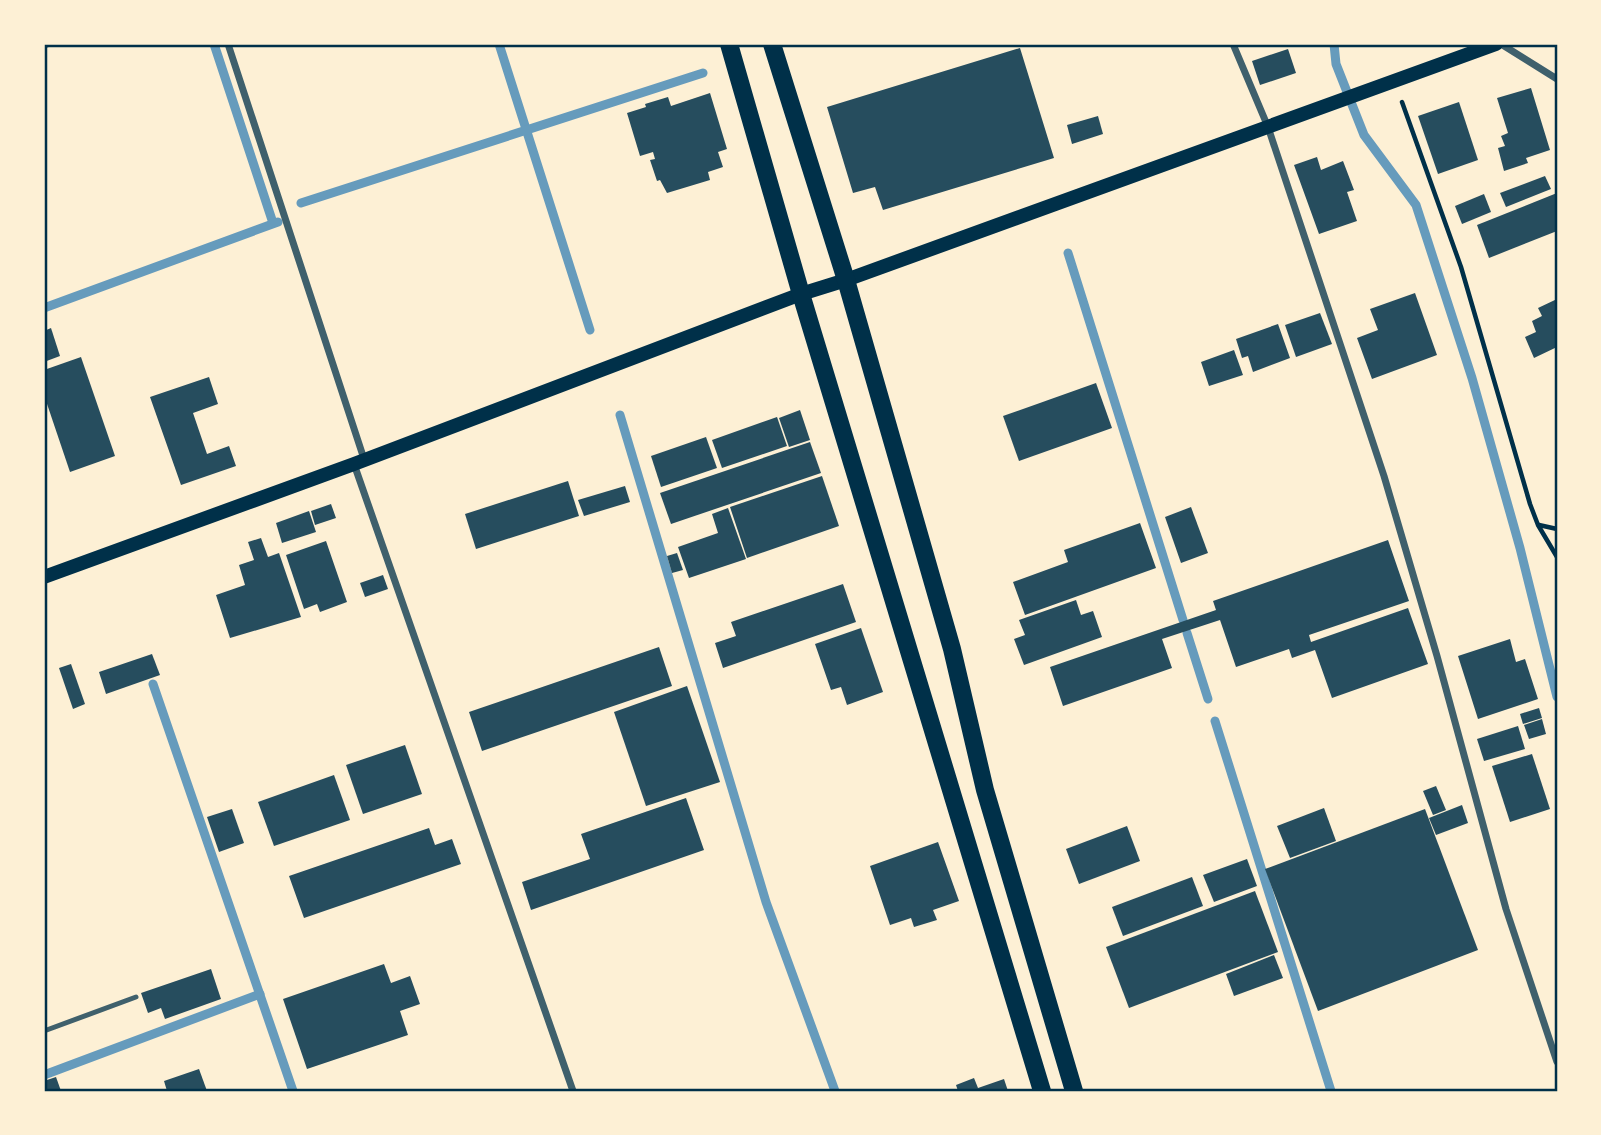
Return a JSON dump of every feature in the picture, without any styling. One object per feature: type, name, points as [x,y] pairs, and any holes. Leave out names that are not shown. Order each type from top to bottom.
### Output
[{"type":"main road","points":[[729,44],[800,294],[1042,1091]]},
{"type":"main road","points":[[772,44],[846,280],[952,649],[985,790],[1074,1091]]},
{"type":"main road","points":[[44,577],[359,462],[800,294],[846,280],[1498,44]]},
{"type":"street","points":[[228,44],[359,462],[573,1091]]},
{"type":"street","points":[[1233,44],[1268,127],[1384,476],[1437,656],[1506,909],[1557,1062]]},
{"type":"street","points":[[1498,44],[1557,79]]},
{"type":"lane","points":[[44,1031],[136,997]]},
{"type":"path","points":[[1395,82],[1461,267],[1538,525],[1557,557]]},
{"type":"path","points":[[1538,525],[1557,529]]},
{"type":"building","points":[[1020,48],[1054,158],[883,210],[875,187],[853,193],[827,107]]},
{"type":"building","points":[[1288,49],[1296,73],[1260,85],[1252,61]]},
{"type":"building","points":[[1531,88],[1550,150],[1526,158],[1528,163],[1504,171],[1498,148],[1505,146],[1501,136],[1508,133],[1497,98]]},
{"type":"building","points":[[710,93],[727,149],[718,152],[723,167],[708,172],[710,180],[667,193],[660,180],[657,181],[650,160],[655,159],[653,152],[640,156],[627,113],[668,97],[671,106]]},
{"type":"building","points":[[1459,102],[1478,160],[1438,174],[1418,116]]},
{"type":"building","points":[[1098,116],[1103,134],[1072,144],[1067,125]]},
{"type":"building","points":[[1317,157],[1321,170],[1343,161],[1354,190],[1347,192],[1357,221],[1319,234],[1294,165]]},
{"type":"building","points":[[1545,176],[1551,189],[1506,207],[1500,193]]},
{"type":"building","points":[[1557,193],[1557,231],[1489,258],[1477,225]]},
{"type":"building","points":[[1484,194],[1491,212],[1462,224],[1455,206]]},
{"type":"building","points":[[1415,293],[1437,355],[1372,379],[1357,338],[1378,330],[1370,309]]},
{"type":"building","points":[[1557,299],[1557,347],[1534,358],[1525,337],[1536,332],[1532,321],[1542,316],[1538,308]]},
{"type":"building","points":[[1320,313],[1332,344],[1296,357],[1285,325]]},
{"type":"building","points":[[1278,324],[1290,358],[1253,372],[1248,356],[1242,358],[1236,339]]},
{"type":"building","points":[[51,328],[60,356],[44,362],[44,331]]},
{"type":"building","points":[[1234,350],[1243,375],[1209,386],[1201,362]]},
{"type":"building","points":[[81,357],[115,456],[70,472],[44,395],[44,370]]},
{"type":"building","points":[[209,377],[218,404],[193,413],[207,454],[229,446],[236,466],[181,485],[150,397]]},
{"type":"building","points":[[1096,383],[1112,428],[1019,461],[1003,416]]},
{"type":"building","points":[[800,410],[810,440],[789,447],[779,418]]},
{"type":"building","points":[[777,417],[787,446],[722,468],[712,440]]},
{"type":"building","points":[[706,437],[717,468],[661,487],[651,456]]},
{"type":"building","points":[[810,442],[821,473],[671,524],[660,493]]},
{"type":"building","points":[[822,476],[839,526],[747,558],[730,507]]},
{"type":"building","points":[[568,481],[579,516],[476,549],[465,514]]},
{"type":"building","points":[[625,486],[630,502],[584,516],[578,500]]},
{"type":"building","points":[[331,504],[336,518],[315,525],[311,511]]},
{"type":"building","points":[[1191,507],[1208,553],[1181,563],[1165,517]]},
{"type":"building","points":[[728,508],[746,559],[689,578],[678,547],[718,533],[712,514]]},
{"type":"building","points":[[309,511],[316,532],[282,543],[276,523]]},
{"type":"building","points":[[1140,523],[1156,568],[1025,615],[1013,582],[1068,562],[1064,550]]},
{"type":"building","points":[[261,538],[268,557],[279,553],[301,617],[230,638],[216,595],[245,585],[239,565],[254,560],[248,542]]},
{"type":"building","points":[[1388,540],[1409,601],[1309,635],[1311,642],[1408,608],[1428,664],[1332,698],[1315,650],[1292,658],[1289,649],[1236,667],[1220,620],[1162,639],[1172,668],[1063,706],[1050,667],[1216,610],[1213,601]]},
{"type":"building","points":[[326,541],[347,602],[320,612],[317,604],[304,609],[286,555]]},
{"type":"building","points":[[677,553],[683,570],[672,573],[667,556]]},
{"type":"building","points":[[383,575],[388,589],[365,597],[360,583]]},
{"type":"building","points":[[843,584],[856,622],[723,668],[715,643],[736,636],[731,622]]},
{"type":"building","points":[[1076,600],[1081,615],[1093,611],[1102,637],[1024,665],[1014,639],[1025,635],[1019,620]]},
{"type":"building","points":[[861,628],[883,692],[847,705],[841,687],[831,690],[815,644]]},
{"type":"building","points":[[1510,639],[1516,662],[1525,659],[1538,699],[1478,719],[1458,656]]},
{"type":"building","points":[[659,647],[672,686],[482,751],[469,712]]},
{"type":"building","points":[[152,654],[160,675],[106,694],[99,672]]},
{"type":"building","points":[[71,664],[85,704],[73,709],[59,668]]},
{"type":"building","points":[[687,686],[720,782],[646,806],[614,712]]},
{"type":"building","points":[[1539,708],[1542,718],[1523,724],[1520,714]]},
{"type":"building","points":[[1542,719],[1546,734],[1529,739],[1524,725]]},
{"type":"building","points":[[1518,726],[1525,749],[1484,761],[1477,739]]},
{"type":"building","points":[[405,745],[422,794],[363,814],[346,765]]},
{"type":"building","points":[[1532,754],[1550,809],[1510,822],[1492,766]]},
{"type":"building","points":[[334,775],[350,820],[274,846],[258,802]]},
{"type":"building","points":[[1436,786],[1446,810],[1433,815],[1423,791]]},
{"type":"building","points":[[686,798],[704,850],[531,910],[522,882],[590,859],[581,834]]},
{"type":"building","points":[[1462,805],[1468,823],[1436,835],[1429,818]]},
{"type":"building","points":[[1324,808],[1336,841],[1290,858],[1277,826]]},
{"type":"building","points":[[232,809],[244,843],[219,852],[207,817]]},
{"type":"building","points":[[1425,809],[1478,950],[1318,1011],[1265,869]]},
{"type":"building","points":[[1127,826],[1140,861],[1079,884],[1066,849]]},
{"type":"building","points":[[429,828],[435,845],[452,839],[461,864],[304,918],[289,876]]},
{"type":"building","points":[[938,842],[959,901],[933,910],[937,920],[914,927],[911,918],[890,925],[870,866]]},
{"type":"building","points":[[1247,859],[1257,886],[1214,902],[1203,875]]},
{"type":"building","points":[[1192,877],[1203,906],[1123,936],[1112,907]]},
{"type":"building","points":[[1255,891],[1278,952],[1129,1008],[1106,947]]},
{"type":"building","points":[[1274,955],[1283,978],[1234,996],[1226,974]]},
{"type":"building","points":[[384,964],[391,983],[410,976],[420,1004],[400,1011],[408,1035],[307,1069],[283,999]]},
{"type":"building","points":[[211,969],[221,999],[165,1019],[161,1008],[148,1013],[141,993]]},
{"type":"building","points":[[199,1069],[207,1091],[167,1091],[164,1081]]},
{"type":"building","points":[[56,1077],[61,1091],[44,1091],[44,1081]]},
{"type":"building","points":[[974,1078],[978,1088],[1004,1079],[1008,1091],[958,1091],[956,1085]]},
{"type":"waterway","points":[[214,44],[273,223]]},
{"type":"waterway","points":[[499,44],[590,330]]},
{"type":"waterway","points":[[1334,44],[1336,64],[1364,135],[1416,205],[1472,378],[1520,548],[1557,697]]},
{"type":"waterway","points":[[301,203],[703,73]]},
{"type":"waterway","points":[[44,308],[278,222]]},
{"type":"waterway","points":[[1068,253],[1183,620]]},
{"type":"waterway","points":[[620,415],[766,902],[835,1091]]},
{"type":"waterway","points":[[1187,633],[1208,699]]},
{"type":"waterway","points":[[153,684],[293,1091]]},
{"type":"waterway","points":[[1215,721],[1331,1091]]},
{"type":"waterway","points":[[44,1075],[260,994]]}]
